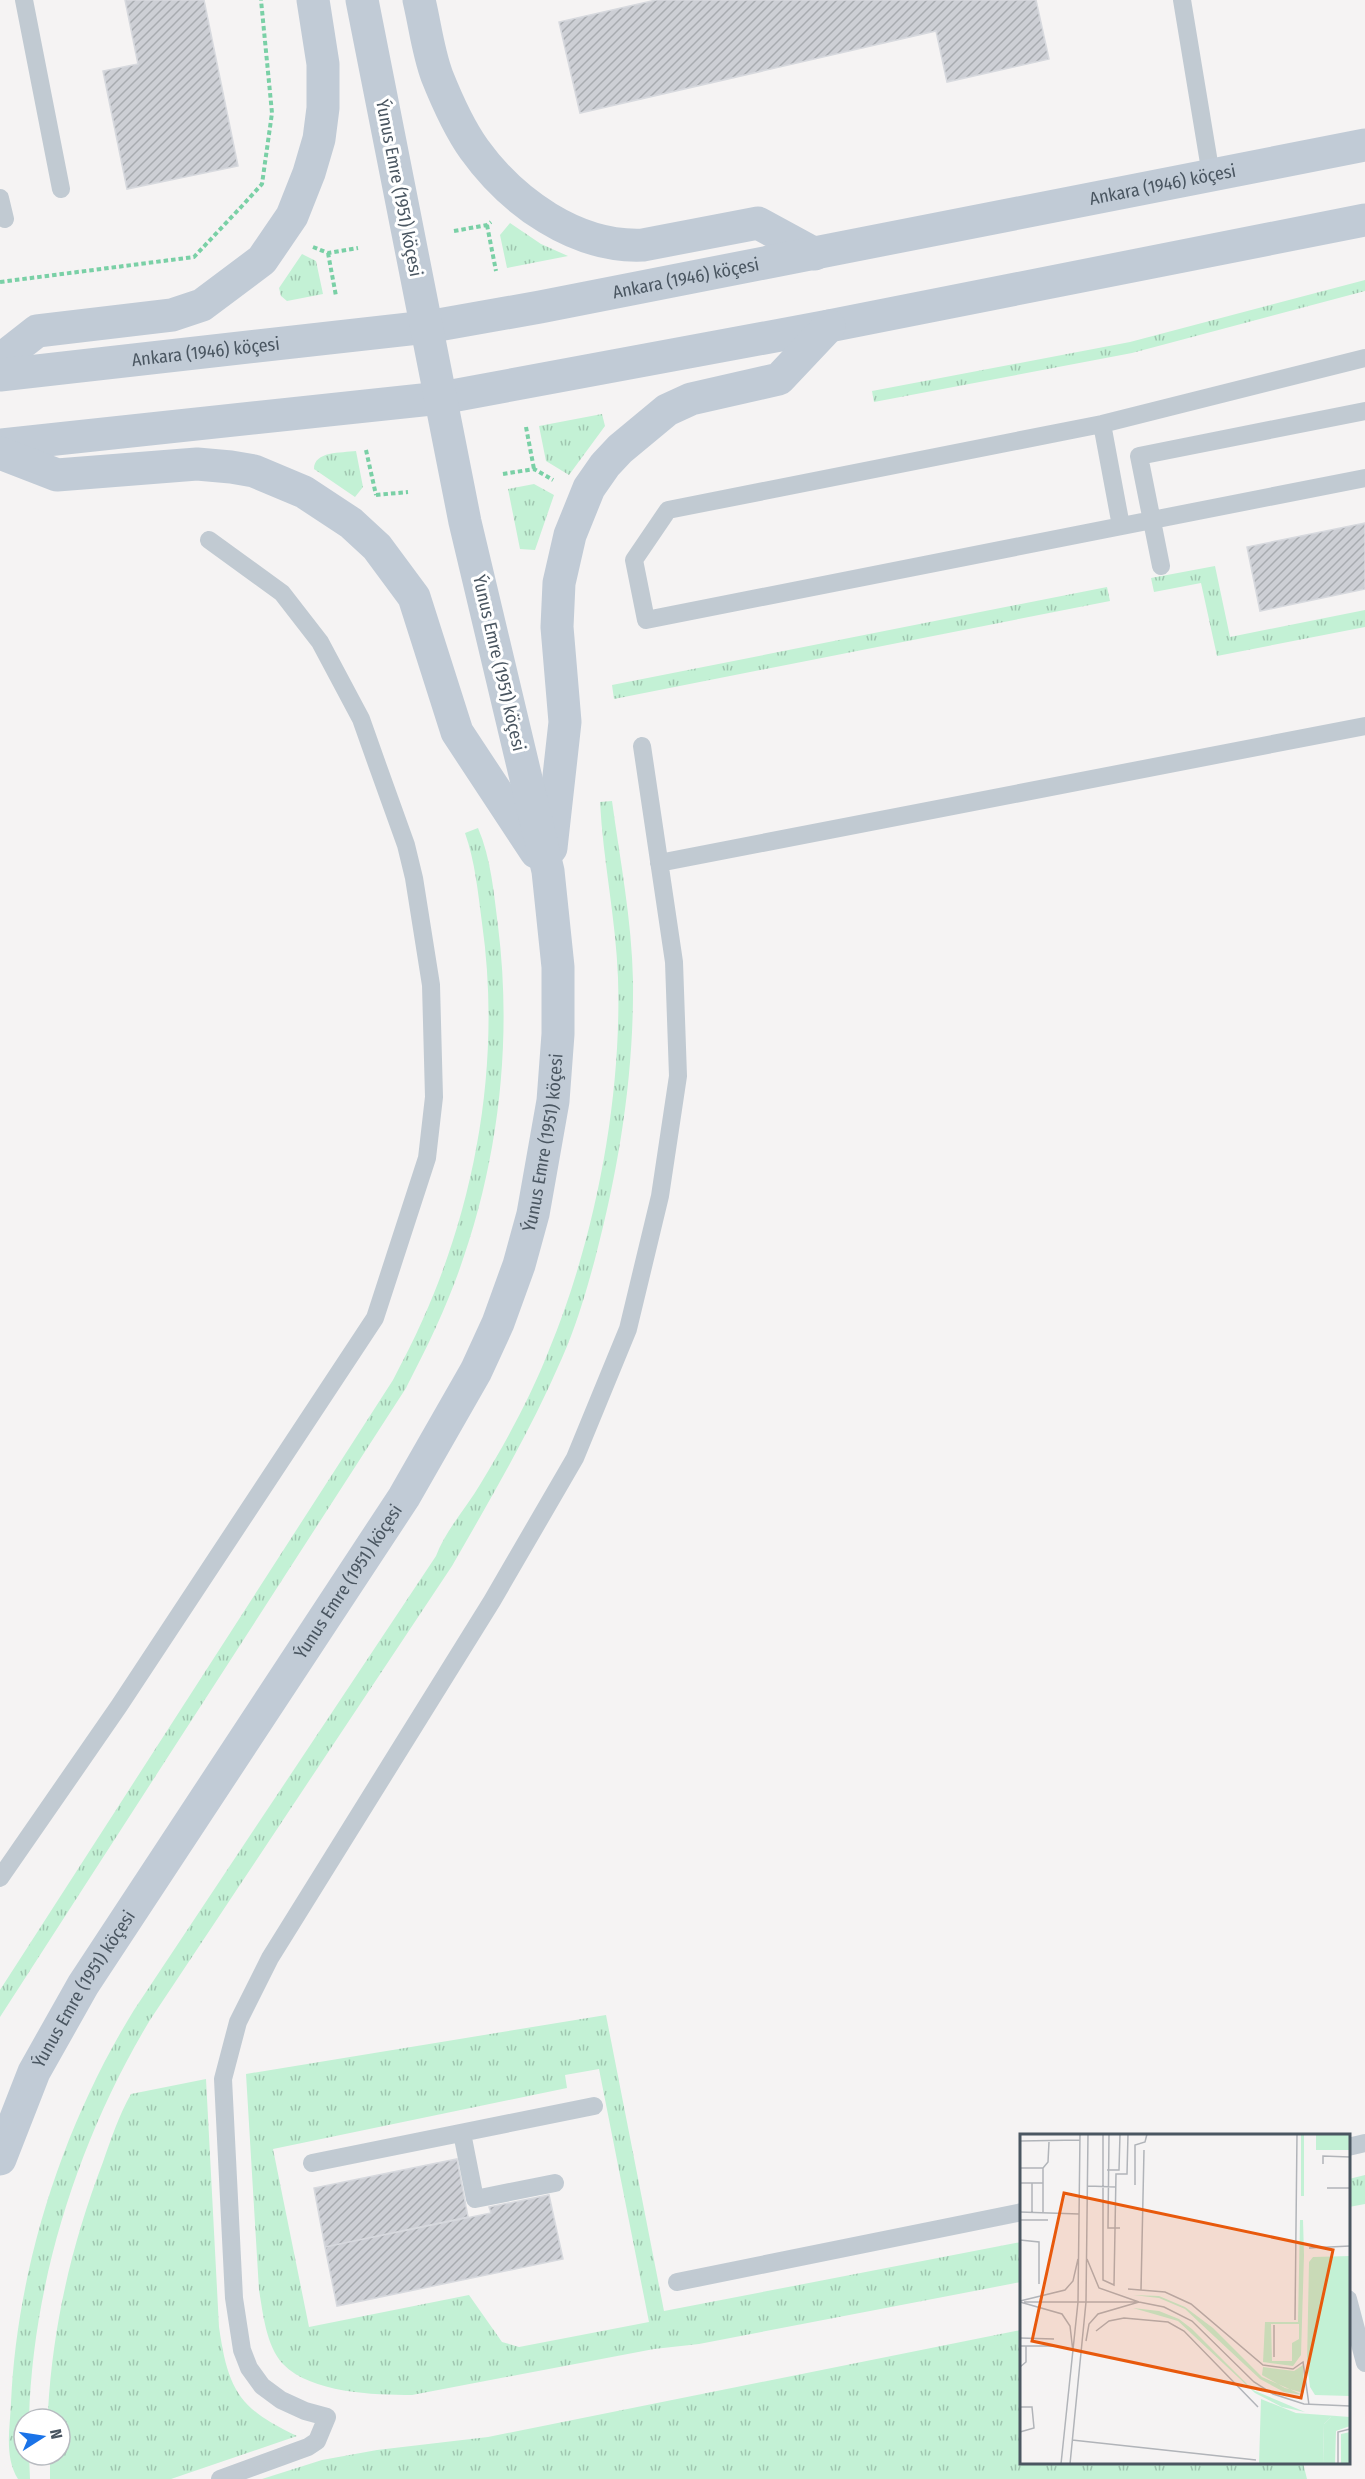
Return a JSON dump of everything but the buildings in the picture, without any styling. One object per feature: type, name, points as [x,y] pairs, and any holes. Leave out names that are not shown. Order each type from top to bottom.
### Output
[{"type":"main road","points":[[0,360],[37,331],[172,315],[202,305],[262,260],[292,216],[309,173],[319,139],[323,108],[323,64],[313,0]]},
{"type":"main road","name":"Ýunus Emre (1951) köçesi","points":[[0,2159],[34,2072],[83,1985],[404,1497],[453,1413],[498,1323],[533,1214],[553,1101],[558,1034],[558,967],[548,871],[465,522],[362,0]]},
{"type":"main road","points":[[419,0],[436,74],[457,120],[474,149],[516,194],[546,217],[588,237],[627,246],[758,224],[815,254]]},
{"type":"main road","name":"Ankara (1946) köçesi","points":[[0,375],[427,327],[815,254],[1365,145]]},
{"type":"main road","points":[[0,445],[441,398],[829,326],[1365,220]]},
{"type":"main road","points":[[548,871],[565,722],[557,627],[558,593],[570,535],[589,488],[620,449],[667,410],[691,399],[779,379],[829,326]]},
{"type":"main road","points":[[0,453],[57,475],[197,464],[231,466],[254,471],[304,492],[351,523],[377,548],[414,597],[457,732],[548,871]]},
{"type":"lane","points":[[24,0],[61,189]]},
{"type":"lane","points":[[1182,0],[1212,175]]},
{"type":"lane","points":[[0,198],[5,219]]},
{"type":"lane","points":[[1365,358],[1102,424],[668,510],[634,560],[646,620],[1365,478]]},
{"type":"lane","points":[[1161,566],[1139,456],[1365,411]]},
{"type":"lane","points":[[1102,424],[1121,526]]},
{"type":"lane","points":[[0,1878],[119,1706],[375,1318],[427,1158],[434,1097],[431,985],[414,878],[406,845],[361,719],[320,642],[282,593],[209,540]]},
{"type":"lane","points":[[659,863],[1365,726]]},
{"type":"lane","points":[[220,2479],[308,2447],[317,2440],[327,2417],[305,2411],[281,2400],[262,2386],[249,2368],[242,2350],[234,2298],[223,2079],[238,2022],[270,1958],[492,1601],[575,1458],[628,1329],[660,1196],[678,1076],[674,962],[642,746]]},
{"type":"lane","points":[[312,2163],[594,2106]]},
{"type":"lane","points":[[462,2133],[475,2199],[555,2183]]},
{"type":"lane","points":[[1350,2147],[1365,2143]]},
{"type":"lane","points":[[677,2282],[1020,2212]]},
{"type":"lane","points":[[1350,2307],[1365,2363]]},
{"type":"path","points":[[0,282],[194,257],[256,191],[262,184],[272,113],[261,0]]},
{"type":"path","points":[[454,231],[487,225],[496,271]]},
{"type":"path","points":[[310,245],[328,253],[358,248]]},
{"type":"path","points":[[328,253],[336,296]]},
{"type":"path","points":[[526,427],[534,469]]},
{"type":"path","points":[[366,450],[376,495],[408,492]]},
{"type":"path","points":[[503,474],[534,469],[561,485]]},
{"type":"green space","points":[[510,223],[541,244],[568,256],[507,268],[500,235]]},
{"type":"green space","points":[[302,254],[316,261],[323,294],[287,301],[281,296],[279,288]]},
{"type":"green space","points":[[1365,280],[1365,291],[1132,353],[874,402],[872,391],[1130,342]]},
{"type":"green space","points":[[602,414],[605,426],[569,475],[546,461],[539,426]]},
{"type":"green space","points":[[356,451],[363,487],[355,497],[314,469],[315,463],[323,456]]},
{"type":"green space","points":[[534,484],[554,495],[535,550],[520,549],[508,489]]},
{"type":"green space","points":[[1215,566],[1230,637],[1365,610],[1365,627],[1217,656],[1201,583],[1154,592],[1151,578]]},
{"type":"green space","points":[[1107,587],[1110,601],[614,699],[612,685]]},
{"type":"green space","points":[[612,801],[628,913],[632,958],[633,1016],[628,1086],[618,1156],[604,1225],[576,1322],[537,1411],[510,1464],[452,1566],[150,2020],[125,2065],[82,2161],[64,2212],[50,2263],[40,2315],[32,2367],[30,2407],[12,2407],[12,2464],[9,2452],[9,2432],[15,2352],[23,2300],[48,2199],[65,2149],[86,2101],[134,2010],[436,1556],[451,1528],[481,1483],[526,1401],[565,1307],[580,1262],[602,1168],[615,1072],[618,1024],[617,956],[600,802]]},
{"type":"green space","points":[[478,828],[489,864],[495,901],[503,977],[504,1028],[495,1131],[472,1231],[456,1280],[433,1335],[406,1388],[0,2017],[0,1990],[393,1380],[420,1327],[442,1272],[471,1175],[486,1074],[489,1024],[487,973],[476,877],[465,833]]},
{"type":"green space","points":[[606,2015],[664,2311],[1020,2242],[1020,2282],[699,2344],[654,2349],[412,2395],[362,2393],[326,2387],[295,2374],[277,2357],[269,2339],[259,2290],[246,2074]],"holes":[[[599,2069],[649,2322],[519,2347],[502,2342],[469,2295],[309,2327],[273,2149],[567,2088],[565,2075]]]},
{"type":"green space","points":[[206,2079],[219,2327],[227,2367],[232,2382],[249,2406],[277,2426],[297,2436],[171,2479],[50,2479],[50,2467],[72,2467],[72,2407],[48,2407],[59,2315],[73,2253],[92,2192],[131,2094]]},
{"type":"green space","points":[[1365,2175],[1365,2204],[1350,2207],[1350,2179]]},
{"type":"green space","points":[[1020,2330],[1020,2464],[1303,2464],[1307,2479],[262,2479],[322,2460],[377,2450],[488,2437]]},
{"type":"green space","points":[[13,2467],[30,2467],[30,2479],[18,2479]]}]
